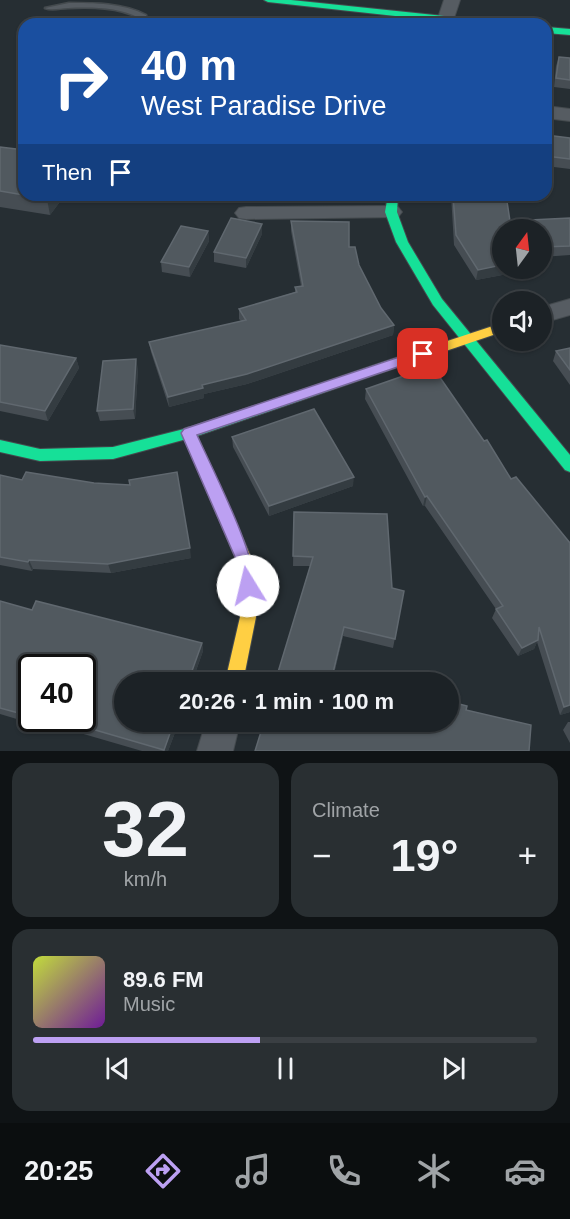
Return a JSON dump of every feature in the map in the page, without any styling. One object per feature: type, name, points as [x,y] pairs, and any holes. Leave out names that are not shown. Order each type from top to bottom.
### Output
[{"type":"street","points":[[268,0],[420,18]]},
{"type":"street","points":[[446,18],[452,0]]},
{"type":"street","points":[[552,30],[570,32]]},
{"type":"street","points":[[552,113],[570,116]]},
{"type":"street","points":[[246,213],[392,203],[417,271],[465,339],[570,466]]},
{"type":"street","points":[[552,312],[570,307]]},
{"type":"street","points":[[0,446],[39,454],[73,456],[113,453],[189,433],[492,330]]},
{"type":"street","points":[[189,433],[243,557],[248,586],[248,617],[236,672]]},
{"type":"street","points":[[215,751],[220,732]]},
{"type":"lane","points":[[49,8],[65,4],[140,14],[141,18]]},
{"type":"building","points":[[559,57],[570,58],[570,80],[556,78]]},
{"type":"building","points":[[552,136],[570,138],[570,159],[552,157]]},
{"type":"building","points":[[0,147],[18,149],[18,194],[0,191]]},
{"type":"building","points":[[453,201],[507,201],[510,219],[492,219],[492,267],[478,270],[456,235]]},
{"type":"building","points":[[231,218],[262,224],[246,258],[214,252]]},
{"type":"building","points":[[570,218],[570,246],[552,247],[552,219],[550,219]]},
{"type":"building","points":[[291,221],[349,222],[349,247],[355,247],[359,265],[381,308],[394,325],[247,374],[202,385],[203,388],[168,397],[149,342],[246,320],[239,309],[297,292],[295,287],[303,286]]},
{"type":"building","points":[[181,226],[208,231],[189,267],[161,262]]},
{"type":"building","points":[[0,345],[76,358],[45,411],[0,402]]},
{"type":"building","points":[[570,348],[570,370],[556,351]]},
{"type":"building","points":[[136,359],[133,409],[97,411],[103,361]]},
{"type":"building","points":[[432,366],[484,441],[487,440],[511,479],[516,477],[570,543],[570,705],[564,707],[539,627],[538,640],[522,648],[496,609],[503,606],[427,496],[425,497],[366,389]]},
{"type":"building","points":[[314,409],[354,477],[269,506],[232,437]]},
{"type":"building","points":[[26,472],[94,483],[130,485],[129,480],[177,472],[190,548],[108,564],[29,560],[28,562],[0,557],[0,475],[22,480]]},
{"type":"building","points":[[294,512],[387,514],[392,588],[404,591],[395,639],[344,627],[333,672],[278,672],[313,557],[293,556]]},
{"type":"building","points":[[0,601],[32,610],[36,601],[202,643],[192,672],[114,672],[114,732],[170,732],[164,750],[96,730],[96,654],[18,654],[18,713],[0,708]]},
{"type":"building","points":[[459,704],[467,706],[466,710],[531,725],[529,751],[255,751],[261,732],[459,732]]},
{"type":"traffic: fast","points":[[268,0],[436,18]]},
{"type":"traffic: fast","points":[[552,30],[570,32]]},
{"type":"traffic: fast","points":[[392,201],[391,212],[402,242],[437,302],[570,466]]},
{"type":"traffic: fast","points":[[0,446],[40,455],[113,453],[189,433],[431,351]]},
{"type":"traffic: slow","points":[[431,351],[492,330]]},
{"type":"traffic: slow","points":[[189,433],[243,557],[248,617],[236,672]]},
{"type":"route","points":[[248,586],[243,557],[189,433],[423,354]]}]
